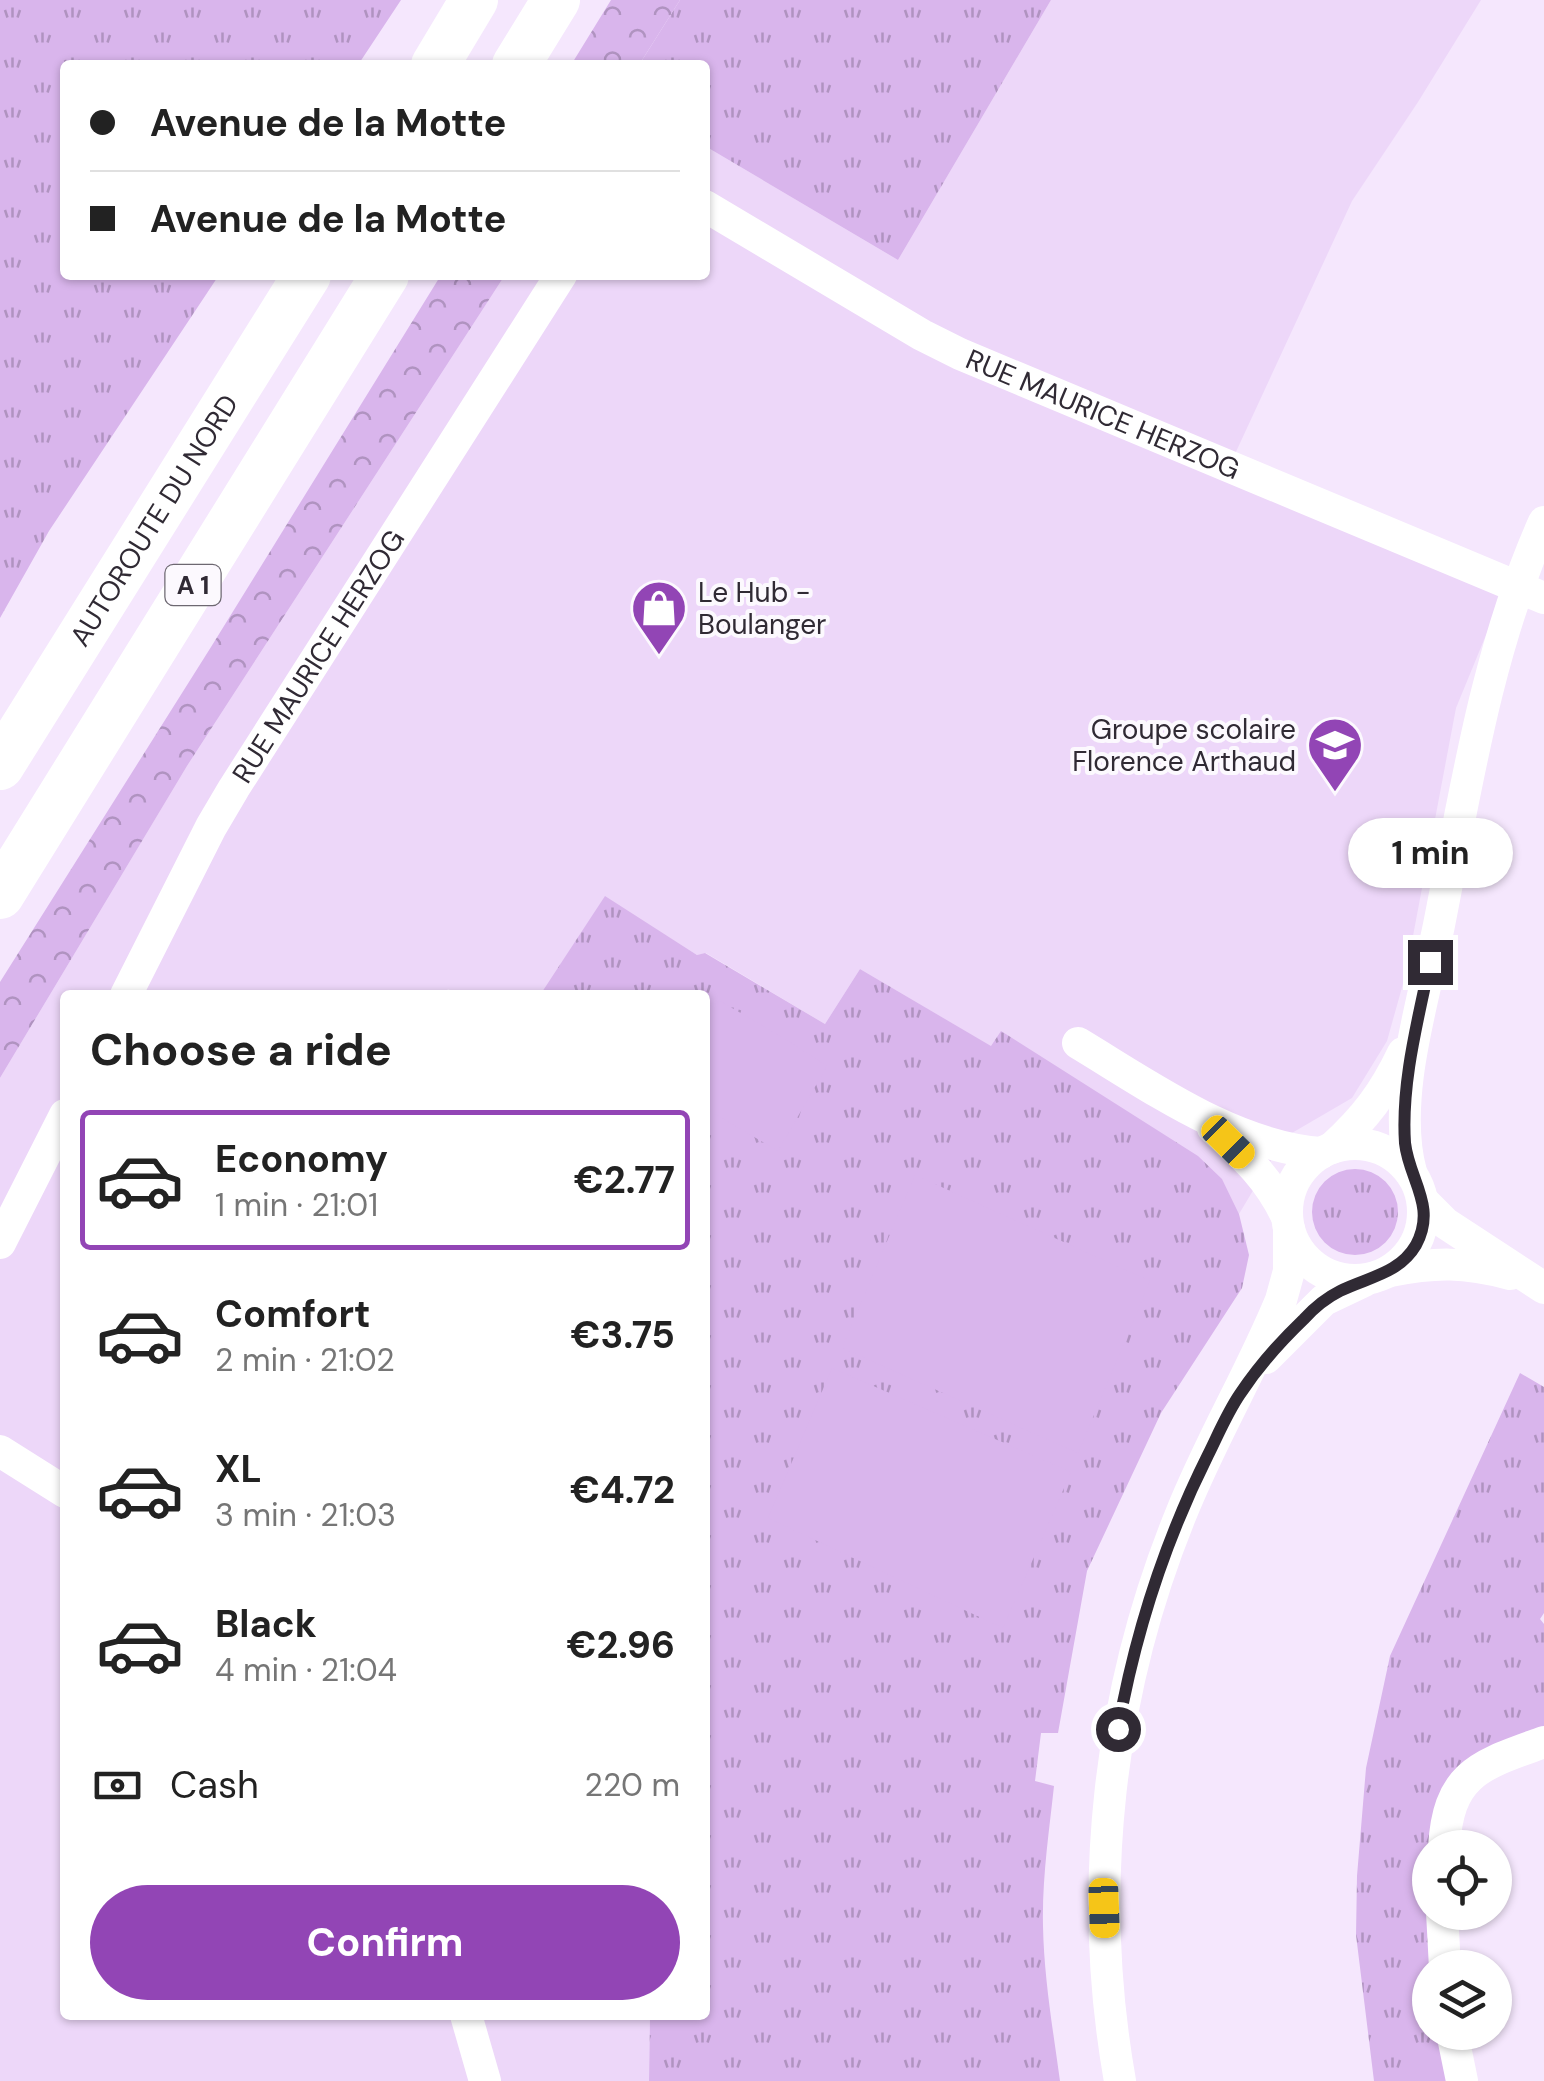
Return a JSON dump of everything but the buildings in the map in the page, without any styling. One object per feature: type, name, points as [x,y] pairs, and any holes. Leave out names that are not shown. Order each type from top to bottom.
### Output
[{"type":"highway","points":[[438,60],[474,0]]},
{"type":"highway","points":[[519,60],[556,0]]},
{"type":"highway","name":"AUTOROUTE DU NORD","points":[[0,766],[304,280]]},
{"type":"highway","name":"A 1","points":[[0,895],[383,280]]},
{"type":"street","name":"RUE MAURICE HERZOG","points":[[710,209],[960,354],[1531,592]]},
{"type":"street","name":"RUE MAURICE HERZOG","points":[[129,990],[234,788],[558,280]]},
{"type":"street","points":[[1237,1398],[1260,1365],[1306,1316],[1334,1294],[1378,1275],[1408,1256],[1423,1225],[1407,1158],[1405,1126],[1418,1022],[1487,686],[1531,592],[1544,522]]},
{"type":"street","points":[[1120,2081],[1109,1998],[1104,1908],[1106,1830],[1124,1700],[1153,1590],[1180,1515],[1287,1284],[1290,1191],[1295,1180],[1311,1160],[1361,1122],[1372,1108],[1418,1022]]},
{"type":"street","points":[[1078,1043],[1199,1115],[1272,1144],[1302,1152],[1370,1145],[1393,1155],[1446,1224],[1536,1284]]},
{"type":"street","points":[[1199,1115],[1272,1188],[1300,1252],[1318,1269],[1341,1279],[1449,1263],[1488,1269],[1536,1284]]},
{"type":"street","points":[[0,1243],[60,1126]]},
{"type":"street","points":[[0,1451],[60,1489]]},
{"type":"street","points":[[1445,1830],[1451,1804],[1467,1779],[1492,1761],[1544,1742]]},
{"type":"street","points":[[468,2020],[486,2081]]},
{"type":"street","points":[[1456,2050],[1462,2081]]},
{"type":"shaded area","points":[[1051,0],[1481,0],[1352,201],[1228,469],[1502,596],[1456,708],[1406,973],[1387,1041],[1352,1098],[1285,1137],[1239,1214],[1222,1180],[1001,1032],[992,1047],[860,969],[825,1024],[706,953],[697,955],[605,897],[543,990],[60,990],[60,2020],[650,2020],[649,2081],[0,2081],[0,1078],[187,766],[502,280],[710,280],[710,149],[898,260]]},
{"type":"green space","points":[[0,0],[401,0],[361,60],[60,60],[60,280],[216,280],[49,531],[0,618]]},
{"type":"green space","points":[[611,0],[680,0],[642,60],[574,60]]},
{"type":"green space","points":[[680,0],[1051,0],[898,260],[710,149],[710,60],[642,60]]},
{"type":"green space","points":[[438,280],[502,280],[187,766],[0,1078],[0,982]]},
{"type":"green space","points":[[605,896],[697,955],[705,953],[825,1024],[860,969],[991,1046],[1001,1031],[1198,1156],[1222,1179],[1239,1214],[1249,1255],[1242,1288],[1161,1413],[1087,1571],[1058,1733],[1041,1733],[1035,1781],[1054,1786],[1043,1926],[1060,2081],[649,2081],[650,2020],[710,2020],[710,990],[543,990]]},
{"type":"green space","points":[[720,1001],[827,1066],[778,1151],[710,1111],[710,1018]]},
{"type":"green space","points":[[1355,1169],[1379,1176],[1391,1188],[1398,1212],[1391,1236],[1379,1248],[1355,1255],[1331,1248],[1319,1236],[1312,1212],[1319,1188],[1331,1176]]},
{"type":"green space","points":[[915,1175],[1150,1281],[1078,1453],[842,1348]]},
{"type":"green space","points":[[832,1368],[1071,1472],[1003,1628],[768,1518]]},
{"type":"green space","points":[[1520,1373],[1544,1387],[1544,1613],[1540,1619],[1544,1624],[1544,1730],[1462,1770],[1437,1830],[1412,1830],[1412,1930],[1430,1930],[1430,1950],[1412,1950],[1412,2050],[1447,2050],[1454,2081],[1374,2081],[1356,1935],[1357,1876],[1366,1768],[1390,1656]]},
{"type":"place","name":"Le Hub - Boulanger","points":[[659,657]]},
{"type":"place","name":"Groupe scolaire Florence Arthaud","points":[[1335,794]]},
{"type":"route","points":[[1118,1729],[1130,1671],[1158,1576],[1194,1482],[1237,1398],[1260,1365],[1324,1300],[1390,1271],[1408,1256],[1420,1236],[1423,1202],[1407,1158],[1405,1126],[1407,1091],[1430,962]]}]
